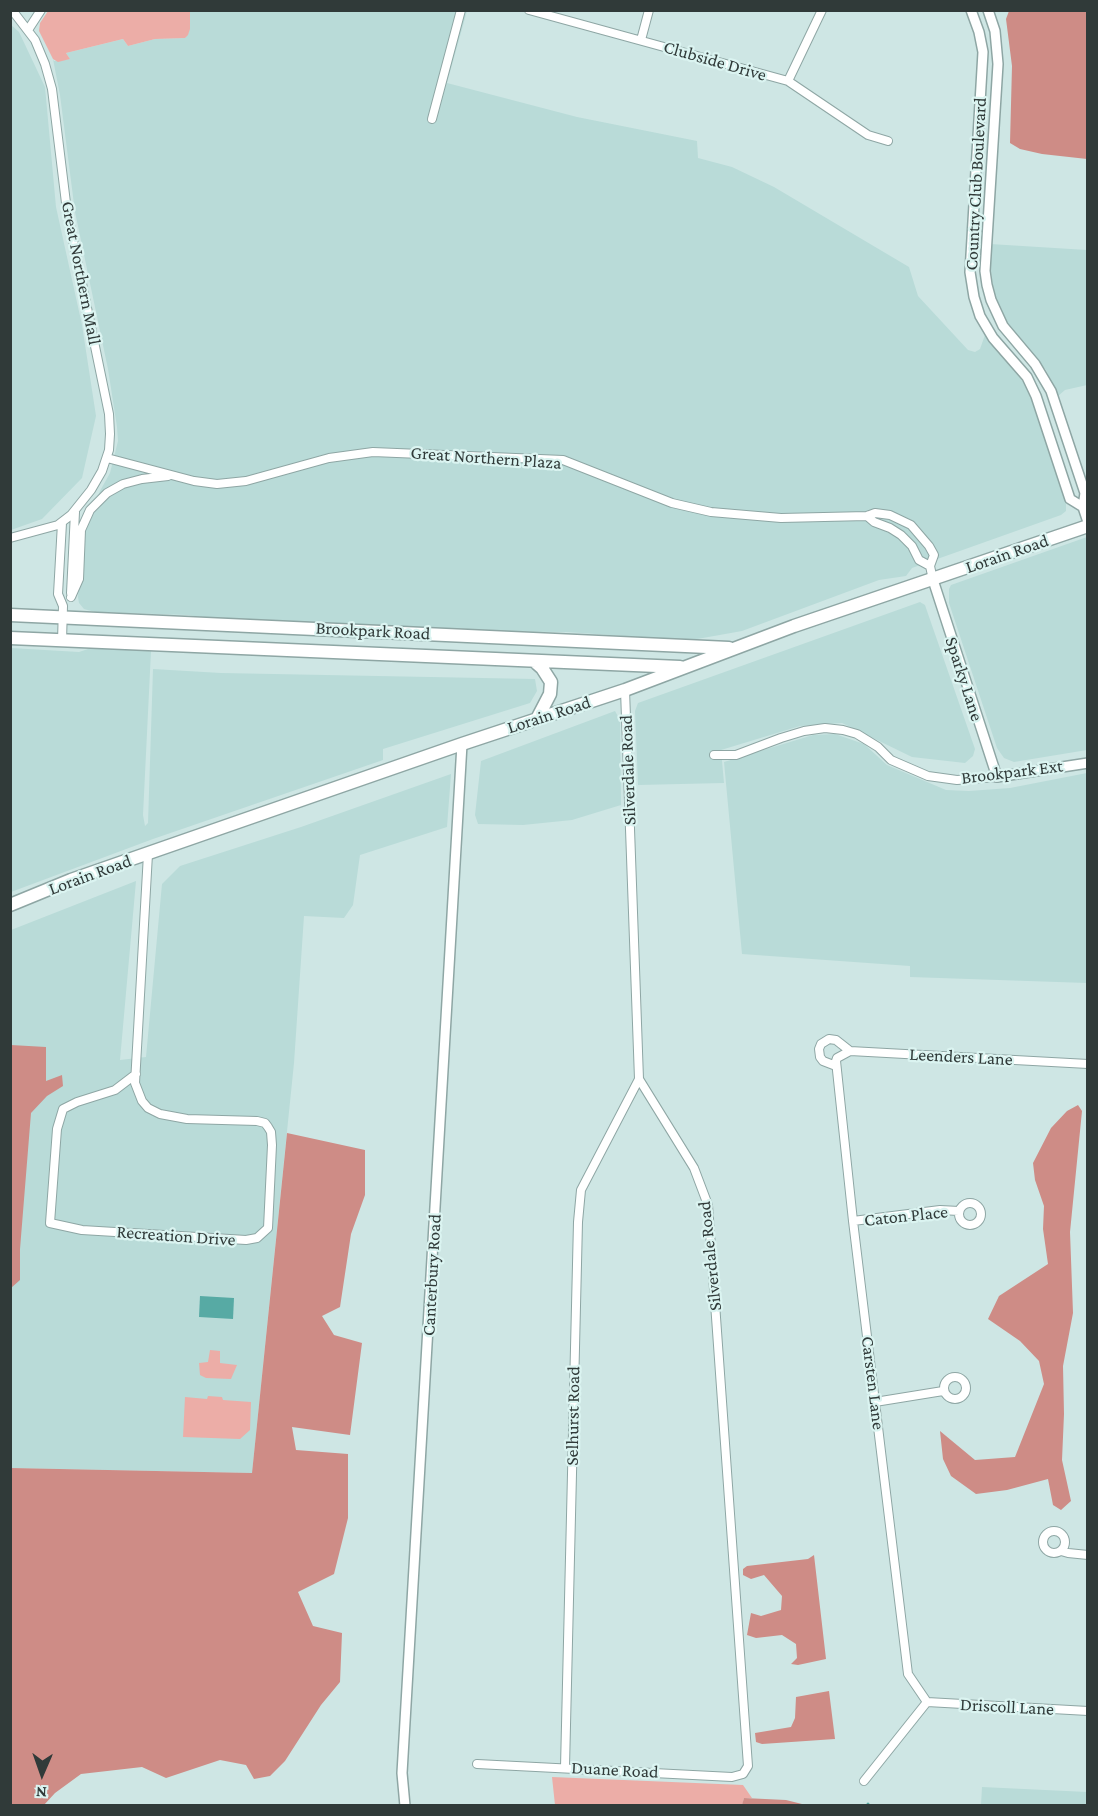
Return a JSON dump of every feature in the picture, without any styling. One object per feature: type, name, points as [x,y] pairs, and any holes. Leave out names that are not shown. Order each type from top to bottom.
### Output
[{"type":"main road","name":"Lorain Road","points":[[10,905],[71,880],[625,690],[794,626],[933,580],[1088,524]]},
{"type":"main road","name":"Brookpark Road","points":[[10,615],[63,612],[736,648]]},
{"type":"main road","name":"Brookpark Road","points":[[10,638],[684,668]]},
{"type":"main road","points":[[534,661],[542,668],[551,682],[550,694],[537,719]]},
{"type":"street","name":"Great Northern Mall","points":[[10,538],[62,523],[75,511],[99,476],[110,439],[110,419],[67,211],[52,88],[42,56],[21,14],[12,10]]},
{"type":"street","points":[[28,30],[41,10]]},
{"type":"street","points":[[432,119],[460,10]]},
{"type":"street","name":"Clubside Drive","points":[[529,10],[788,81],[868,135],[888,141]]},
{"type":"street","points":[[641,40],[649,10]]},
{"type":"street","points":[[788,81],[822,10]]},
{"type":"street","name":"Country Club Boulevard","points":[[971,10],[983,52],[971,286],[980,316],[993,338],[1027,377],[1036,396],[1070,499],[1083,507]]},
{"type":"street","name":"Country Club Boulevard","points":[[988,10],[995,31],[998,71],[985,271],[987,285],[1003,326],[1035,364],[1051,391],[1084,493],[1083,507],[1088,524]]},
{"type":"street","name":"Great Northern Plaza","points":[[106,458],[211,484],[240,482],[339,456],[380,452],[562,460],[672,503],[711,512],[781,518],[867,516],[875,513],[890,515],[915,528],[929,546],[934,555],[930,566],[933,580]]},
{"type":"street","name":"Great Northern Plaza","points":[[71,597],[79,579],[82,525],[90,510],[104,495],[116,487],[131,481],[172,476]]},
{"type":"street","points":[[63,612],[71,597],[75,511]]},
{"type":"street","name":"Great Northern Plaza","points":[[867,516],[874,522],[901,535],[912,546],[919,560],[930,566]]},
{"type":"street","points":[[62,523],[58,594],[63,612],[62,640]]},
{"type":"street","name":"Sparky Lane","points":[[933,580],[997,777]]},
{"type":"street","name":"Silverdale Road","points":[[625,690],[639,1079],[694,1168],[708,1205],[748,1766]]},
{"type":"street","name":"Brookpark Ext","points":[[714,755],[736,755],[781,738],[814,729],[843,730],[857,734],[874,744],[888,758],[909,769],[928,776],[957,780],[997,777],[1088,763]]},
{"type":"street","name":"Canterbury Road","points":[[405,1806],[402,1773],[462,744]]},
{"type":"street","name":"Recreation Drive","points":[[136,1074],[115,1090],[63,1109],[57,1129],[50,1223],[82,1230],[246,1240],[257,1238],[268,1228],[272,1145],[271,1132],[265,1123],[187,1119],[160,1114],[148,1108],[142,1101],[135,1083],[136,1074],[148,854]]},
{"type":"street","points":[[829,1039],[836,1040],[850,1051],[837,1062],[823,1061],[820,1057],[821,1044],[829,1039]]},
{"type":"street","name":"Leenders Lane","points":[[850,1051],[1088,1064]]},
{"type":"street","name":"Carsten Lane","points":[[837,1062],[853,1221],[908,1674],[927,1702]]},
{"type":"street","name":"Selhurst Road","points":[[565,1767],[578,1222],[581,1190],[639,1079]]},
{"type":"street","name":"Caton Place","points":[[853,1221],[940,1210],[959,1211]]},
{"type":"street","points":[[875,1402],[943,1391]]},
{"type":"street","points":[[1061,1551],[1088,1555]]},
{"type":"street","points":[[864,1781],[927,1702]]},
{"type":"street","name":"Driscoll Lane","points":[[927,1702],[1088,1711]]},
{"type":"street","name":"Duane Road","points":[[477,1764],[732,1777],[743,1774],[748,1766]]},
{"type":"shaded area","points":[[48,11],[190,11],[190,29],[185,38],[155,39],[128,46],[123,39],[66,53],[70,59],[58,62],[53,59],[39,31],[40,23]]},
{"type":"shaded area","points":[[190,11],[467,11],[447,83],[577,117],[697,141],[698,158],[732,167],[774,187],[909,267],[918,296],[968,350],[975,352],[980,349],[985,335],[1029,391],[1066,502],[1066,511],[1061,515],[912,568],[906,576],[879,580],[742,631],[686,641],[642,640],[639,637],[567,632],[446,631],[236,622],[188,615],[95,612],[84,609],[78,597],[83,534],[100,491],[110,473],[118,441],[108,369],[75,212],[60,95],[53,59],[54,61],[70,59],[66,53],[123,39],[128,46],[155,39],[185,38],[189,32]]},
{"type":"shaded area","points":[[1009,11],[1087,11],[1087,159],[1042,154],[1020,149],[1010,143],[1012,66],[1006,19]]},
{"type":"shaded area","points":[[10,24],[19,32],[45,87],[56,207],[82,325],[96,416],[82,478],[42,519],[11,530]]},
{"type":"shaded area","points":[[990,244],[1087,250],[1087,385],[1065,390],[1058,396],[1046,370],[1006,323],[997,305],[993,287]]},
{"type":"shaded area","points":[[1087,537],[1087,750],[1014,762],[1004,758],[997,748],[949,603],[949,589],[951,585]]},
{"type":"shaded area","points":[[920,602],[925,605],[975,749],[973,756],[965,763],[912,757],[842,723],[800,726],[721,750],[724,783],[638,785],[635,711],[638,703]]},
{"type":"shaded area","points":[[11,648],[79,652],[91,648],[151,651],[143,815],[145,826],[148,823],[153,669],[221,673],[535,679],[537,691],[530,703],[383,749],[383,760],[153,839],[11,892]]},
{"type":"shaded area","points":[[615,711],[620,720],[621,805],[572,820],[523,825],[478,824],[475,815],[481,761]]},
{"type":"shaded area","points":[[835,734],[864,744],[887,765],[946,790],[1010,788],[1087,773],[1087,983],[910,977],[910,966],[742,954],[724,762],[813,735]]},
{"type":"shaded area","points":[[451,774],[447,827],[360,855],[353,905],[344,918],[304,916],[294,1063],[252,1473],[11,1468],[11,930],[136,881],[120,1060],[146,1057],[162,884],[180,866],[301,827]]},
{"type":"shaded area","points":[[11,1045],[46,1047],[46,1081],[62,1075],[63,1086],[47,1096],[31,1113],[20,1249],[20,1280],[11,1288]]},
{"type":"shaded area","points":[[1078,1105],[1082,1111],[1070,1232],[1073,1313],[1063,1366],[1062,1460],[1071,1501],[1061,1510],[1053,1505],[1048,1479],[1007,1490],[976,1494],[951,1476],[943,1459],[940,1431],[975,1460],[1015,1457],[1044,1384],[1039,1361],[1020,1341],[988,1319],[999,1296],[1048,1264],[1043,1229],[1044,1206],[1035,1180],[1033,1163],[1051,1128],[1067,1111]]},
{"type":"shaded area","points":[[287,1133],[365,1150],[365,1195],[351,1234],[340,1307],[322,1316],[334,1335],[362,1343],[350,1435],[292,1427],[296,1450],[348,1454],[348,1518],[334,1574],[298,1592],[313,1626],[342,1633],[340,1682],[321,1705],[285,1761],[270,1776],[254,1779],[246,1765],[220,1760],[166,1778],[142,1767],[81,1774],[55,1793],[44,1805],[11,1805],[11,1468],[252,1473]]},
{"type":"shaded area","points":[[210,1350],[220,1351],[220,1363],[237,1365],[231,1379],[206,1378],[200,1375],[199,1363],[208,1362]]},
{"type":"shaded area","points":[[208,1396],[222,1397],[223,1400],[251,1402],[250,1430],[240,1439],[183,1437],[185,1397],[207,1399]]},
{"type":"shaded area","points":[[814,1555],[826,1659],[798,1665],[791,1664],[797,1658],[796,1644],[782,1635],[756,1638],[747,1635],[751,1613],[761,1616],[781,1610],[782,1596],[764,1575],[751,1579],[743,1575],[743,1569],[747,1566],[808,1559]]},
{"type":"shaded area","points":[[829,1691],[835,1739],[762,1744],[756,1742],[755,1733],[791,1727],[795,1718],[796,1697]]},
{"type":"shaded area","points":[[552,1777],[743,1785],[752,1798],[744,1798],[742,1806],[555,1805]]},
{"type":"shaded area","points":[[982,1787],[1087,1792],[1087,1805],[981,1805]]},
{"type":"shaded area","points":[[744,1798],[786,1800],[806,1805],[742,1805]]},
{"type":"water","points":[[200,1296],[234,1298],[233,1319],[199,1317]]}]
